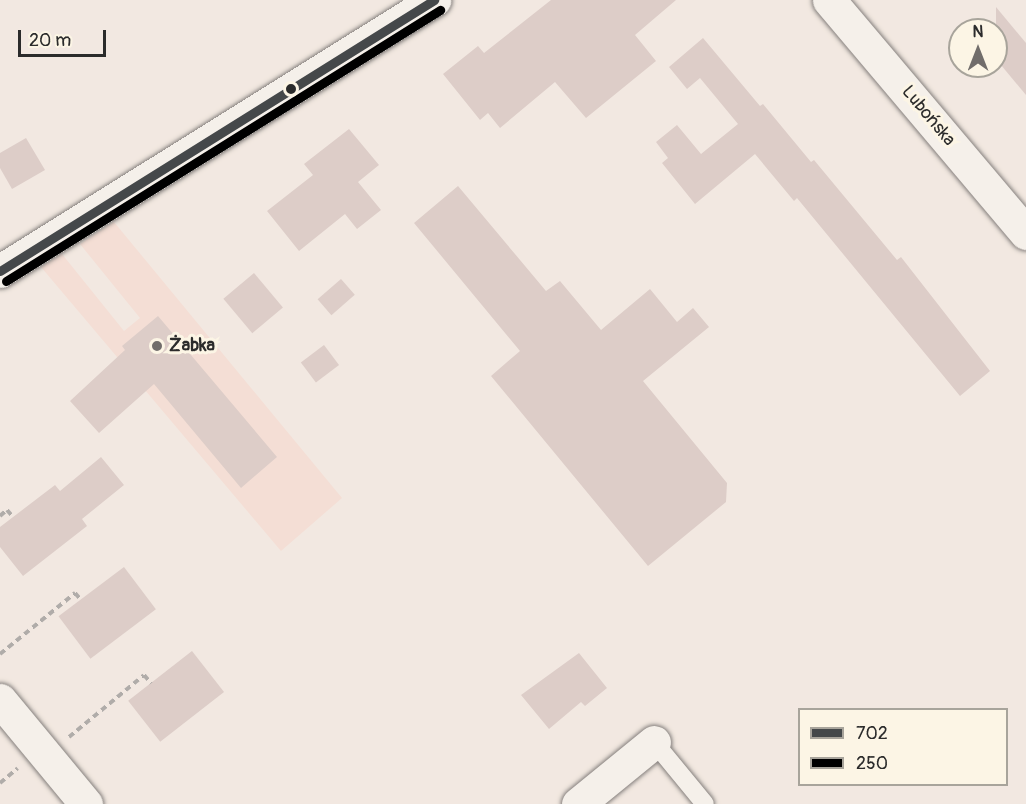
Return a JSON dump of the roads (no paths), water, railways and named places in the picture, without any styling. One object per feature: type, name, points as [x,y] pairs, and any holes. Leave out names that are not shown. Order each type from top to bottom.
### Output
[{"type":"street","points":[[0,271],[434,0]]},
{"type":"street","name":"Lubońska","points":[[830,0],[1026,233]]},
{"type":"street","points":[[0,700],[86,804]]},
{"type":"street","points":[[578,804],[654,742]]},
{"type":"lane","points":[[654,742],[705,804]]},
{"type":"place","name":"Żabka","points":[[157,346]]}]
